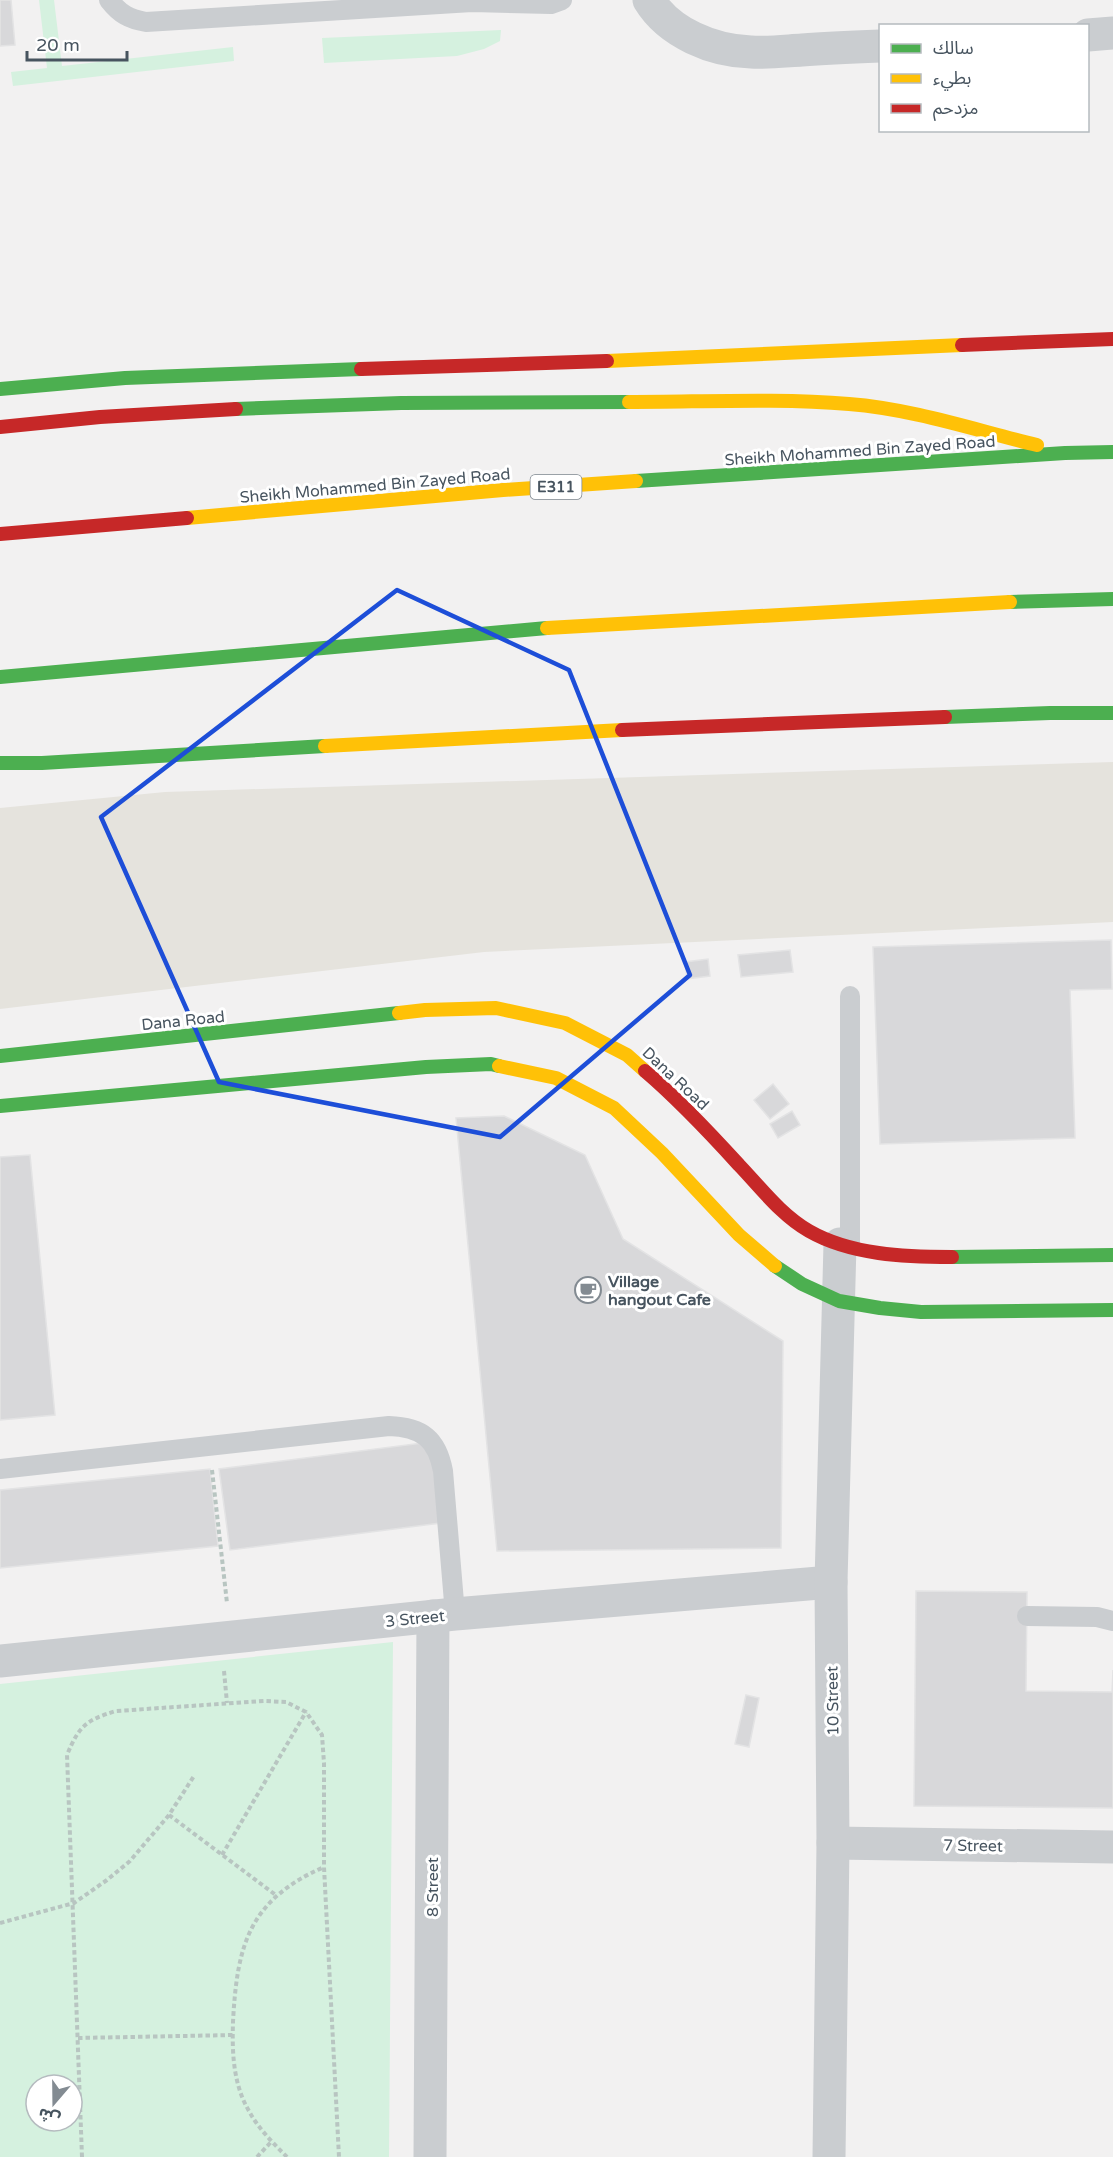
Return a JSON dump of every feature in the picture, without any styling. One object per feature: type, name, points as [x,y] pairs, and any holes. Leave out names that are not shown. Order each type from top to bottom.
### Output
[{"type":"main road","points":[[0,389],[140,377],[266,371],[503,365],[1113,339]]},
{"type":"main road","points":[[0,427],[140,414],[263,407],[497,402],[803,402],[889,409],[1065,453]]},
{"type":"main road","name":"Sheikh Mohammed Bin Zayed Road","points":[[0,534],[491,491],[1065,453],[1113,452]]},
{"type":"main road","points":[[0,676],[519,629],[1036,601],[1113,599]]},
{"type":"main road","points":[[0,763],[53,762],[527,734],[1050,713],[1113,713]]},
{"type":"main road","name":"Dana Road","points":[[0,1056],[425,1010],[495,1008],[565,1023],[627,1055],[681,1102],[782,1212],[809,1231],[845,1245],[879,1253],[918,1257],[1113,1255]]},
{"type":"main road","points":[[0,1106],[426,1067],[491,1064],[556,1078],[614,1108],[662,1153],[739,1235],[769,1262],[802,1284],[839,1301],[921,1312],[1113,1310]]},
{"type":"street","points":[[649,0],[654,9],[668,23],[684,34],[727,49],[751,52],[879,46]]},
{"type":"street","points":[[1089,35],[1113,33]]},
{"type":"street","name":"10 Street","points":[[828,2157],[833,1843],[831,1582],[839,1301],[845,1245]]},
{"type":"street","name":"3 Street","points":[[0,1661],[444,1615],[831,1582]]},
{"type":"street","name":"8 Street","points":[[430,2157],[444,1615]]},
{"type":"street","name":"7 Street","points":[[833,1843],[1113,1847]]},
{"type":"lane","points":[[109,0],[130,20],[146,22],[262,8],[472,2],[550,4],[562,0]]},
{"type":"lane","points":[[845,1245],[850,996]]},
{"type":"lane","points":[[0,1469],[390,1426],[405,1427],[420,1432],[432,1442],[440,1456],[443,1471],[444,1615]]},
{"type":"lane","points":[[1027,1616],[1097,1617],[1113,1621]]},
{"type":"path","points":[[210,1447],[231,1637]]},
{"type":"path","points":[[82,2157],[68,1755],[76,1733],[93,1717],[116,1711],[264,1701],[286,1702],[306,1712],[322,1735],[324,1867],[339,2157]]},
{"type":"path","points":[[222,1855],[306,1712]]},
{"type":"path","points":[[0,1923],[74,1904],[130,1861],[169,1815],[194,1776]]},
{"type":"path","points":[[169,1815],[277,1896]]},
{"type":"path","points":[[287,2157],[271,2142],[248,2111],[235,2074],[232,2035],[235,1991],[246,1939],[259,1916],[291,1884],[324,1867]]},
{"type":"path","points":[[78,2038],[232,2035]]},
{"type":"path","points":[[257,2157],[271,2142]]},
{"type":"highlighted area","points":[[397,590],[569,670],[690,975],[500,1137],[219,1082],[101,817]]},
{"type":"green space","points":[[39,0],[54,0],[62,66],[233,47],[234,61],[13,86],[11,72],[47,68]]},
{"type":"green space","points":[[501,30],[500,41],[484,49],[457,56],[324,63],[322,38]]},
{"type":"green space","points":[[393,1642],[389,2157],[0,2157],[0,1684]]},
{"type":"sand","points":[[1113,762],[1113,922],[484,952],[0,1009],[0,808],[165,792]]},
{"type":"building","points":[[0,0],[11,0],[15,45],[0,46]]},
{"type":"building","points":[[1111,940],[1112,989],[1070,990],[1075,1138],[880,1144],[873,947]]},
{"type":"building","points":[[790,950],[793,972],[741,977],[738,955]]},
{"type":"building","points":[[708,959],[710,976],[687,979],[685,962]]},
{"type":"building","points":[[773,1084],[789,1104],[770,1119],[754,1100]]},
{"type":"building","points":[[792,1111],[800,1125],[778,1138],[770,1124]]},
{"type":"building","name":"Village hangout Cafe","points":[[504,1116],[585,1155],[623,1239],[783,1341],[781,1548],[497,1551],[456,1118]]},
{"type":"building","points":[[30,1155],[55,1415],[0,1420],[0,1157]]},
{"type":"building","points":[[430,1442],[441,1523],[230,1550],[219,1469]]},
{"type":"building","points":[[210,1469],[218,1546],[0,1568],[0,1490]]},
{"type":"building","points":[[916,1591],[1027,1592],[1026,1691],[1112,1692],[1113,1670],[1113,1808],[914,1806]]},
{"type":"building","points":[[746,1695],[759,1698],[749,1747],[735,1744]]},
{"type":"traffic: fast","points":[[0,389],[125,378],[361,369]]},
{"type":"traffic: fast","points":[[236,409],[401,403],[629,402]]},
{"type":"traffic: fast","points":[[636,481],[1065,453],[1113,452]]},
{"type":"traffic: fast","points":[[1010,602],[1113,599]]},
{"type":"traffic: fast","points":[[0,677],[547,628]]},
{"type":"traffic: fast","points":[[945,717],[1113,713]]},
{"type":"traffic: fast","points":[[0,763],[42,763],[325,746]]},
{"type":"traffic: fast","points":[[0,1056],[399,1013]]},
{"type":"traffic: fast","points":[[0,1106],[426,1067],[491,1064],[499,1066]]},
{"type":"traffic: fast","points":[[952,1257],[1113,1255]]},
{"type":"traffic: fast","points":[[775,1266],[802,1284],[839,1301],[880,1308],[921,1312],[1113,1310]]},
{"type":"traffic: slow","points":[[607,361],[962,345]]},
{"type":"traffic: slow","points":[[629,402],[767,401],[849,404],[920,415],[1037,445]]},
{"type":"traffic: slow","points":[[187,518],[503,490],[636,481]]},
{"type":"traffic: slow","points":[[547,628],[1010,602]]},
{"type":"traffic: slow","points":[[325,746],[622,730]]},
{"type":"traffic: slow","points":[[399,1013],[496,1008],[565,1023],[627,1055],[645,1071]]},
{"type":"traffic: slow","points":[[499,1066],[556,1078],[614,1108],[662,1153],[739,1235],[775,1266]]},
{"type":"traffic: jam","points":[[962,345],[1113,339]]},
{"type":"traffic: jam","points":[[361,369],[607,361]]},
{"type":"traffic: jam","points":[[0,427],[100,417],[236,409]]},
{"type":"traffic: jam","points":[[0,534],[187,518]]},
{"type":"traffic: jam","points":[[622,730],[945,717]]},
{"type":"traffic: jam","points":[[645,1071],[694,1116],[763,1192],[799,1225],[825,1239],[860,1250],[897,1255],[952,1257]]},
{"type":"place","name":"Village hangout Cafe","points":[[588,1290]]}]
